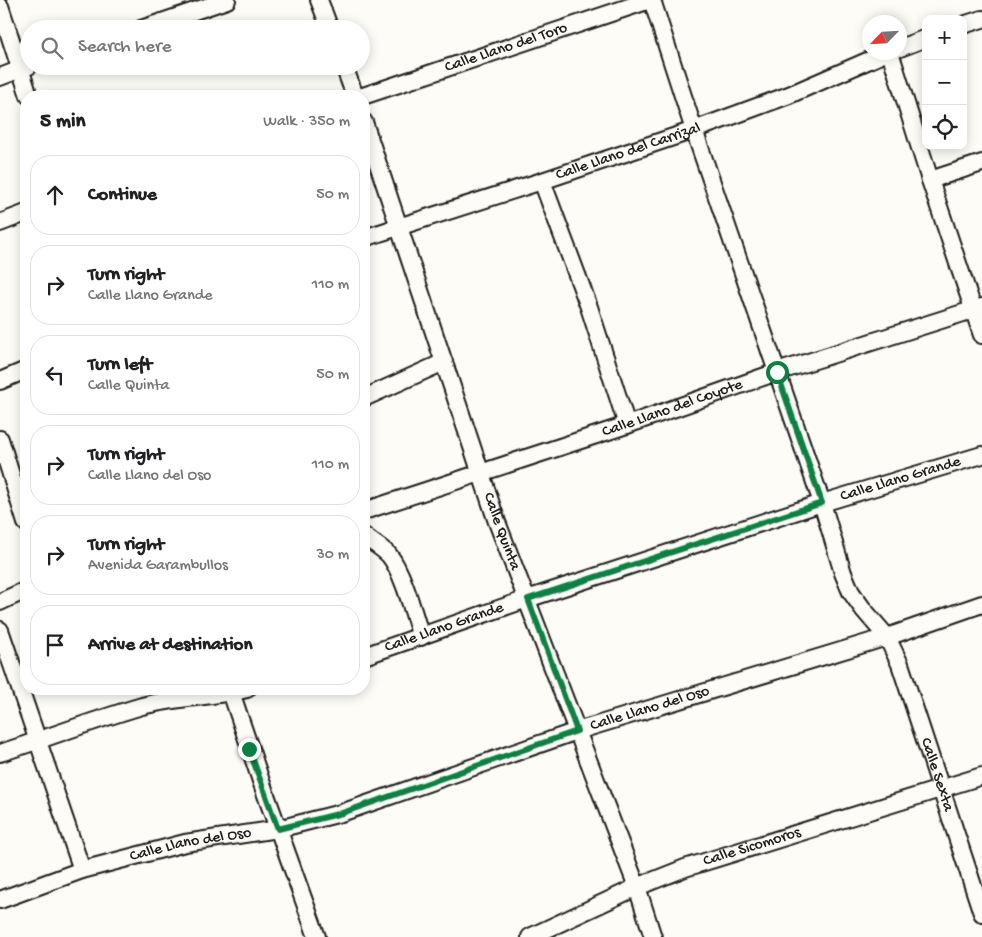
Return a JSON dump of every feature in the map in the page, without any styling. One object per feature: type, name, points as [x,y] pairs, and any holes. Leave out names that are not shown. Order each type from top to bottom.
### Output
[{"type":"street","points":[[168,20],[227,0]]},
{"type":"street","points":[[319,0],[327,20]]},
{"type":"street","name":"Calle Llano del Toro","points":[[370,94],[651,0]]},
{"type":"street","name":"Calle Sexta","points":[[651,0],[822,503],[843,573],[863,609],[887,637],[900,664],[982,914]]},
{"type":"street","points":[[0,6],[20,58]]},
{"type":"street","points":[[967,24],[982,19]]},
{"type":"street","points":[[907,45],[922,40]]},
{"type":"street","name":"Calle Llano del Carrizal","points":[[370,236],[542,182],[694,130],[789,95],[870,60]]},
{"type":"street","points":[[892,60],[930,180],[978,308],[982,335]]},
{"type":"street","points":[[0,77],[20,70]]},
{"type":"street","points":[[25,75],[28,90]]},
{"type":"street","points":[[347,75],[353,90]]},
{"type":"street","name":"Calle Quinta","points":[[370,141],[497,522],[637,887],[653,937]]},
{"type":"street","points":[[930,180],[982,163]]},
{"type":"street","points":[[542,182],[589,307],[627,424]]},
{"type":"street","points":[[0,223],[20,215]]},
{"type":"street","name":"Calle Llano del Coyote","points":[[370,505],[480,473],[777,372],[978,308]]},
{"type":"street","points":[[370,395],[444,362]]},
{"type":"street","points":[[0,381],[20,373]]},
{"type":"street","points":[[0,438],[20,503]]},
{"type":"street","name":"Calle Llano Grande","points":[[370,654],[528,599],[822,503],[982,455]]},
{"type":"street","points":[[370,540],[382,549],[393,561],[403,583],[421,637]]},
{"type":"street","points":[[0,602],[20,593]]},
{"type":"street","name":"Calle Llano del Oso","points":[[0,900],[82,870],[185,843],[278,829],[342,813],[577,731],[887,637],[982,604]]},
{"type":"street","points":[[0,630],[20,688]]},
{"type":"street","points":[[22,695],[82,870]]},
{"type":"street","points":[[0,753],[142,706],[198,695]]},
{"type":"street","points":[[237,695],[249,749],[317,937]]},
{"type":"street","name":"Calle Sicomoros","points":[[530,937],[637,887],[685,868],[731,852],[982,776]]},
{"type":"route","points":[[249,749],[278,829],[342,813],[577,731],[528,599],[822,503],[777,372]]}]
